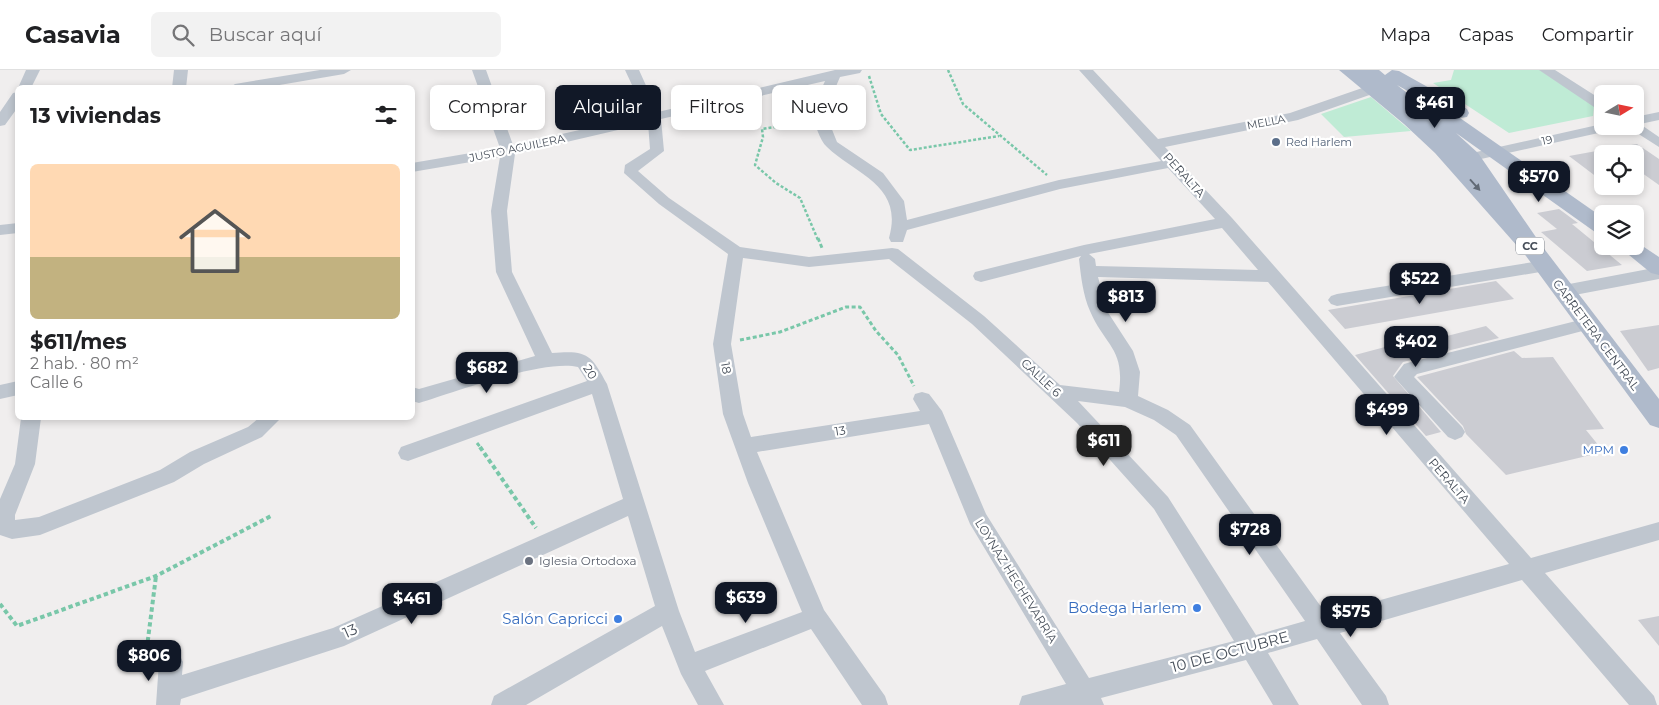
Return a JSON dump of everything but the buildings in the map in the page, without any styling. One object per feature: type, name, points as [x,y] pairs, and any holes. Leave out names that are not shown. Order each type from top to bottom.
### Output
[{"type":"main road","name":"CARRETERA CENTRAL","points":[[1348,70],[1381,81]]},
{"type":"main road","points":[[1353,70],[1381,81],[1441,113],[1502,149],[1594,210]]},
{"type":"main road","name":"CARRETERA CENTRAL","points":[[1368,70],[1381,81],[1411,120],[1462,159],[1540,259],[1659,418]]},
{"type":"main road","points":[[1502,149],[1594,221]]},
{"type":"main road","points":[[1644,245],[1659,256]]},
{"type":"main road","points":[[1641,255],[1659,268]]},
{"type":"street","points":[[26,85],[33,70]]},
{"type":"street","points":[[179,85],[181,70]]},
{"type":"street","points":[[246,85],[288,74],[344,70]]},
{"type":"street","points":[[416,395],[546,360],[504,272],[499,211],[508,151],[479,70]]},
{"type":"street","points":[[632,70],[639,85]]},
{"type":"street","name":"JUSTO AGUILERA","points":[[661,116],[855,70]]},
{"type":"street","name":"PERALTA","points":[[1086,70],[1226,222],[1645,705]]},
{"type":"street","points":[[1546,70],[1594,101]]},
{"type":"street","points":[[830,85],[835,74]]},
{"type":"street","name":"MELLA","points":[[1156,144],[1293,117],[1381,81]]},
{"type":"street","points":[[15,100],[1,120],[15,122]]},
{"type":"street","points":[[1644,119],[1659,116]]},
{"type":"street","name":"JUSTO AGUILERA","points":[[415,167],[508,151],[601,130]]},
{"type":"street","points":[[656,130],[657,151],[630,168],[631,174],[664,201],[736,252],[809,262],[892,253],[900,227],[896,201],[878,176],[831,144],[825,130]]},
{"type":"street","name":"19","points":[[1462,159],[1594,130]]},
{"type":"street","points":[[1644,133],[1659,143]]},
{"type":"street","points":[[900,227],[1059,185],[1173,163]]},
{"type":"street","points":[[981,276],[1084,250],[1226,222]]},
{"type":"street","points":[[0,230],[15,228]]},
{"type":"street","points":[[1084,250],[1090,270],[1091,288],[1099,312],[1124,351],[1131,372],[1128,400]]},
{"type":"street","name":"18","points":[[736,252],[722,344],[733,414],[758,483],[816,617],[876,705]]},
{"type":"street","name":"CALLE 6","points":[[892,253],[978,320],[1084,418],[1161,503],[1288,705]]},
{"type":"street","points":[[1337,300],[1540,259]]},
{"type":"street","points":[[1090,270],[1271,276]]},
{"type":"street","points":[[1564,291],[1659,273]]},
{"type":"street","points":[[1455,432],[1403,377],[1411,369],[1588,324]]},
{"type":"street","name":"20","points":[[546,360],[577,359],[585,362],[598,384],[668,611],[689,666],[712,705]]},
{"type":"street","points":[[408,453],[598,384]]},
{"type":"street","points":[[0,392],[15,389]]},
{"type":"street","points":[[1054,391],[1128,400],[1161,415],[1183,430],[1377,705]]},
{"type":"street","name":"LOYNAZ HECHEVARRÍA","points":[[922,399],[935,416],[977,518],[1089,697]]},
{"type":"street","name":"13","points":[[746,446],[935,416]]},
{"type":"street","points":[[31,420],[25,464],[4,515],[4,527],[12,530],[40,526],[167,476],[197,458],[255,432],[269,420]]},
{"type":"street","name":"13","points":[[168,698],[336,638],[634,504]]},
{"type":"street","name":"10 DE OCTUBRE","points":[[1031,705],[1089,697],[1322,626],[1659,531]]},
{"type":"street","points":[[504,705],[668,611]]},
{"type":"street","points":[[689,666],[816,617]]},
{"type":"street","points":[[168,698],[171,662]]},
{"type":"path","points":[[867,70],[881,114],[910,150],[999,136]]},
{"type":"path","points":[[948,70],[963,104],[1059,185]]},
{"type":"path","points":[[772,127],[762,129],[762,137],[755,165],[776,183],[800,198],[809,222],[821,243],[823,261]]},
{"type":"path","points":[[722,344],[780,332],[846,306],[860,308],[876,331],[898,355],[909,379],[922,399]]},
{"type":"path","points":[[468,430],[548,544]]},
{"type":"path","points":[[0,604],[18,626],[156,576],[271,516]]},
{"type":"path","points":[[156,576],[147,647],[171,662]]},
{"type":"green space","points":[[1454,70],[1540,70],[1594,106],[1593,116],[1509,133],[1433,83],[1451,80]]},
{"type":"green space","points":[[1371,97],[1411,131],[1344,137],[1321,114]]},
{"type":"place","name":"Red Harlem","points":[[1276,142]]},
{"type":"place","name":"MPM","points":[[1624,450]]},
{"type":"place","name":"Iglesia Ortodoxa","points":[[529,561]]},
{"type":"place","name":"Bodega Harlem","points":[[1197,608]]},
{"type":"place","name":"Salón Capricci","points":[[618,619]]}]
